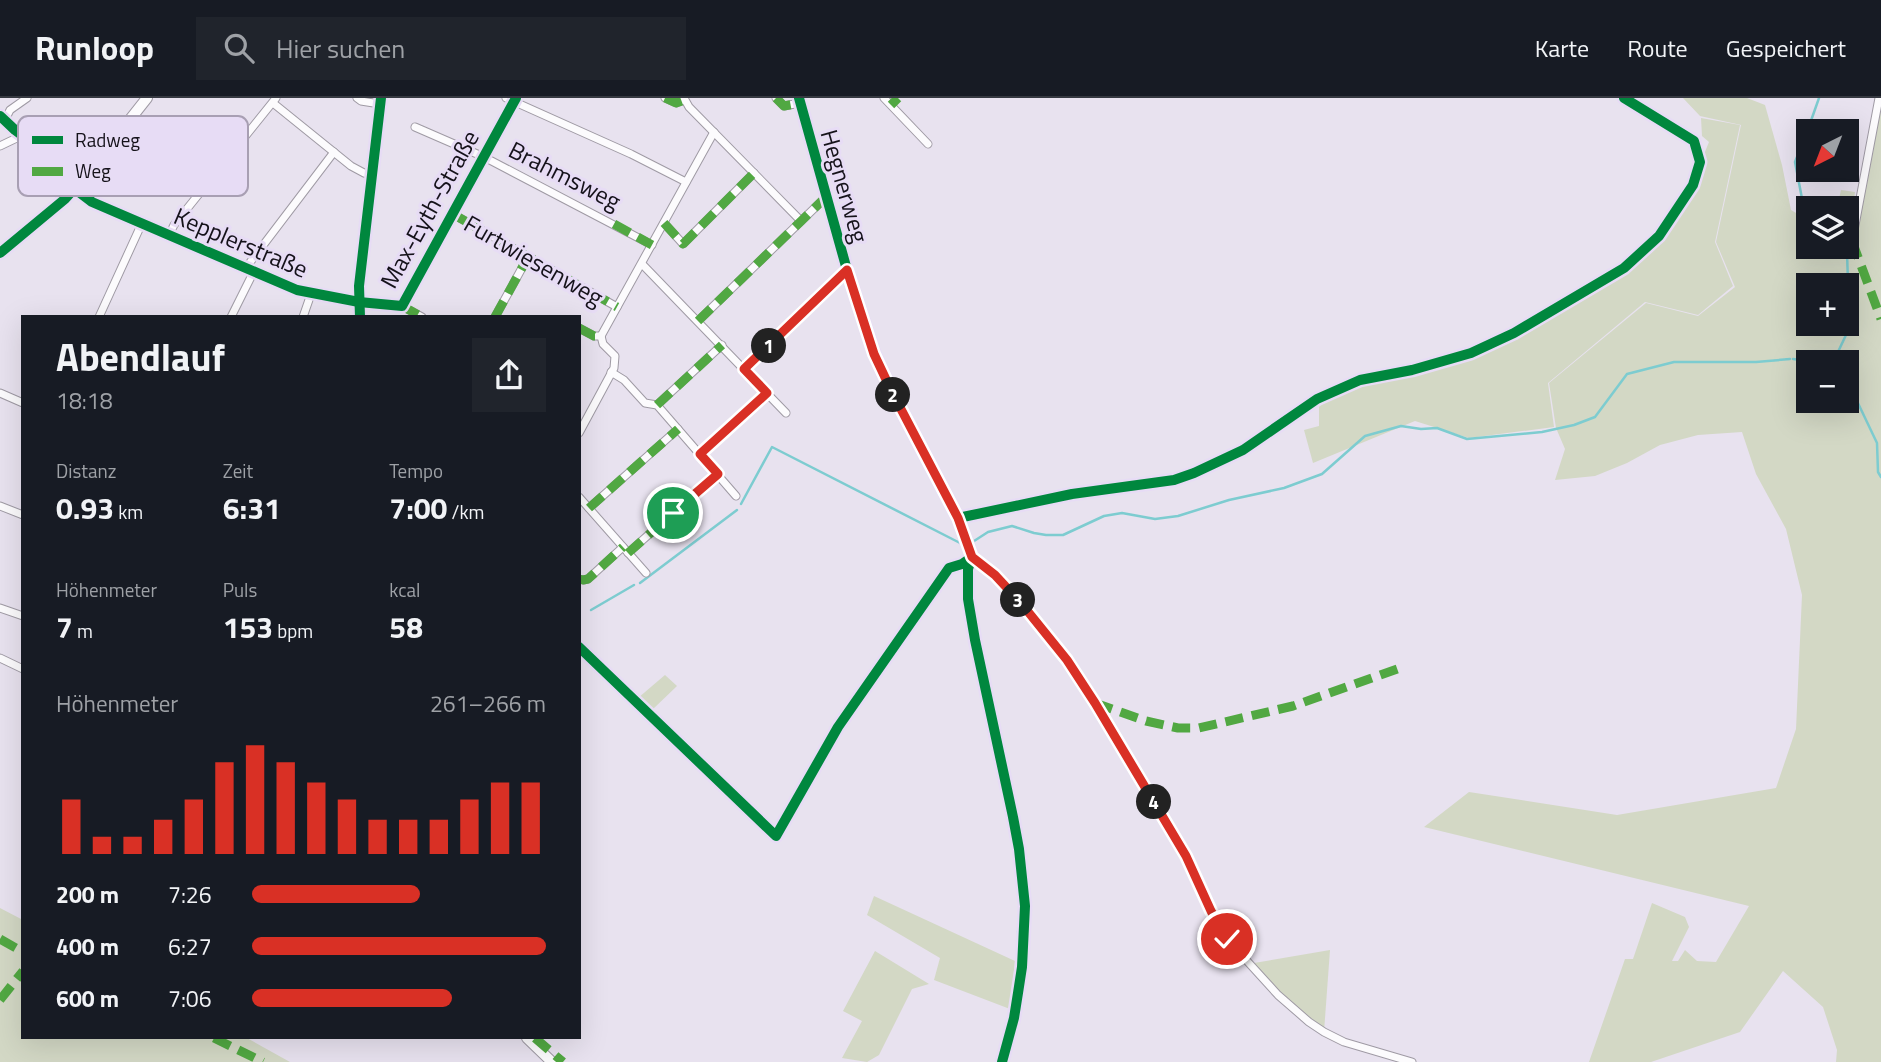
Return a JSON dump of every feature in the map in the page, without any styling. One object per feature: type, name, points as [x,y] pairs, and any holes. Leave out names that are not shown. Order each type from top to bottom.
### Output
[{"type":"main road","points":[[133,116],[147,98]]},
{"type":"main road","points":[[360,315],[359,286],[380,101]]},
{"type":"main road","points":[[0,253],[68,196]]},
{"type":"main road","points":[[528,1039],[552,1062]]},
{"type":"street","points":[[18,132],[10,126],[7,116],[10,110],[27,98]]},
{"type":"street","points":[[357,98],[361,101],[380,101]]},
{"type":"street","points":[[665,98],[676,103],[684,99],[801,221]]},
{"type":"street","points":[[776,98],[784,106],[800,101]]},
{"type":"street","points":[[884,98],[928,144]]},
{"type":"street","points":[[891,105],[898,98]]},
{"type":"street","points":[[1859,204],[1879,98]]},
{"type":"street","points":[[512,99],[686,181]]},
{"type":"street","name":"Max-Eyth-Straße","points":[[359,302],[402,306],[484,157],[512,99]]},
{"type":"street","points":[[248,133],[275,100],[356,170],[373,175]]},
{"type":"street","name":"Hegnerweg","points":[[800,101],[847,270],[874,354],[958,518],[972,557],[995,575],[1067,660],[1186,856],[1227,939],[1278,995],[1324,1032],[1344,1042],[1412,1062]]},
{"type":"street","name":"Brahmsweg","points":[[415,127],[484,157],[652,245]]},
{"type":"street","points":[[581,429],[611,372],[615,356],[603,344],[601,336],[714,132]]},
{"type":"street","points":[[0,146],[18,137]]},
{"type":"street","points":[[245,269],[334,152]]},
{"type":"street","points":[[664,223],[683,243],[754,173]]},
{"type":"street","name":"Kepplerstraße","points":[[87,196],[92,202],[245,269],[311,294],[359,302]]},
{"type":"street","points":[[169,235],[197,196]]},
{"type":"street","points":[[698,321],[827,196]]},
{"type":"street","name":"Furtwiesenweg","points":[[451,213],[617,307]]},
{"type":"street","points":[[100,315],[142,223]]},
{"type":"street","points":[[496,315],[528,257]]},
{"type":"street","points":[[642,264],[786,413]]},
{"type":"street","points":[[744,369],[847,270]]},
{"type":"street","points":[[232,315],[253,272]]},
{"type":"street","points":[[304,315],[311,294]]},
{"type":"street","points":[[402,306],[418,315]]},
{"type":"street","points":[[581,329],[594,336],[601,336]]},
{"type":"street","points":[[657,405],[722,345]]},
{"type":"street","points":[[611,372],[625,380],[645,403],[657,405],[736,496]]},
{"type":"street","points":[[0,393],[21,402]]},
{"type":"street","points":[[700,454],[767,393]]},
{"type":"street","points":[[589,508],[678,429]]},
{"type":"street","points":[[958,518],[1072,494],[1174,480],[1194,474],[1243,450]]},
{"type":"street","points":[[581,580],[588,579],[718,474]]},
{"type":"street","points":[[581,499],[646,573]]},
{"type":"street","points":[[0,506],[21,515]]},
{"type":"street","points":[[0,608],[21,615]]},
{"type":"street","points":[[0,658],[21,668]]},
{"type":"green space","points":[[1683,98],[1747,98],[1765,105],[1791,210],[1796,213],[1796,259],[1859,259],[1859,218],[1873,152],[1877,98],[1881,98],[1881,1062],[1836,1062],[1837,1050],[1823,1007],[1783,971],[1740,1032],[1651,1062],[1589,1062],[1625,959],[1633,959],[1652,903],[1685,917],[1689,927],[1672,961],[1678,961],[1685,950],[1697,961],[1716,962],[1749,906],[1424,827],[1469,792],[1617,815],[1776,788],[1796,729],[1802,595],[1786,529],[1756,474],[1742,432],[1698,435],[1660,445],[1595,476],[1555,480],[1565,449],[1556,428],[1549,383],[1646,303],[1698,316],[1735,287],[1716,242],[1741,125],[1700,116]]},
{"type":"green space","points":[[1701,118],[1740,125],[1715,242],[1733,286],[1698,315],[1645,302],[1548,383],[1554,427],[1469,438],[1415,421],[1313,463],[1304,430],[1319,426],[1319,400],[1361,383],[1472,354],[1516,335],[1624,272],[1659,239],[1682,208],[1709,142],[1702,136]]},
{"type":"green space","points":[[1841,190],[1855,192],[1854,196],[1840,196]]},
{"type":"green space","points":[[665,675],[677,686],[652,710],[638,698]]},
{"type":"green space","points":[[874,896],[1015,961],[1010,1009],[934,980],[940,958],[867,915]]},
{"type":"green space","points":[[0,908],[21,919],[21,1039],[249,1039],[290,1062],[0,1062]]},
{"type":"green space","points":[[1330,950],[1324,1032],[1248,964]]},
{"type":"green space","points":[[875,951],[929,984],[912,989],[879,1055],[867,1062],[842,1058],[862,1021],[843,1011]]},
{"type":"waterway","points":[[1802,196],[1795,162],[1819,98]]},
{"type":"waterway","points":[[1847,259],[1848,273]]},
{"type":"waterway","points":[[1839,350],[1846,336]]},
{"type":"waterway","points":[[971,543],[988,532],[1012,526],[1034,533],[1063,535],[1104,516],[1122,513],[1155,519],[1178,516],[1229,500],[1284,488],[1322,474],[1365,436],[1401,426],[1437,428],[1467,439],[1542,432],[1574,425],[1595,417],[1627,374],[1674,362],[1756,362],[1790,359]]},
{"type":"waterway","points":[[1859,405],[1877,443],[1878,472],[1881,477]]},
{"type":"waterway","points":[[741,504],[772,447],[962,544]]},
{"type":"waterway","points":[[640,583],[737,510]]},
{"type":"waterway","points":[[591,610],[634,585]]},
{"type":"waterway","points":[[1018,931],[1018,945]]},
{"type":"waterway","points":[[1013,1006],[1018,953]]},
{"type":"waterway","points":[[998,1062],[1011,1015]]},
{"type":"marked path","points":[[665,98],[676,103],[684,100]]},
{"type":"marked path","points":[[776,98],[784,106],[800,103]]},
{"type":"marked path","points":[[891,105],[898,98]]},
{"type":"marked path","points":[[664,223],[683,244],[754,173]]},
{"type":"marked path","points":[[698,321],[827,196]]},
{"type":"marked path","points":[[451,213],[617,307]]},
{"type":"marked path","points":[[614,224],[652,245]]},
{"type":"marked path","points":[[496,315],[528,257]]},
{"type":"marked path","points":[[1859,259],[1881,319]]},
{"type":"marked path","points":[[744,369],[847,270]]},
{"type":"marked path","points":[[402,306],[418,315]]},
{"type":"marked path","points":[[581,329],[594,336],[601,336]]},
{"type":"marked path","points":[[657,405],[722,345]]},
{"type":"marked path","points":[[700,454],[767,393]]},
{"type":"marked path","points":[[589,508],[678,429]]},
{"type":"marked path","points":[[628,553],[717,474]]},
{"type":"marked path","points":[[581,580],[588,579],[623,547]]},
{"type":"marked path","points":[[1095,703],[1146,721],[1178,728],[1199,728],[1293,706],[1403,667]]},
{"type":"marked path","points":[[0,939],[21,951]]},
{"type":"marked path","points":[[0,1000],[21,974]]},
{"type":"marked path","points":[[216,1039],[263,1062]]},
{"type":"marked path","points":[[536,1039],[563,1062]]},
{"type":"cycle path","points":[[360,315],[359,286],[381,98]]},
{"type":"cycle path","points":[[84,196],[92,202],[297,290],[359,302],[402,306],[516,98]]},
{"type":"cycle path","points":[[799,98],[847,270],[874,353],[958,518],[972,557],[968,569],[968,599],[1019,849],[1025,906],[1022,967],[1014,1018],[1002,1062]]},
{"type":"cycle path","points":[[958,518],[1072,494],[1174,480],[1194,473],[1243,450],[1317,399],[1360,380],[1412,370],[1471,353],[1514,333],[1624,268],[1659,236],[1693,185],[1700,162],[1694,141],[1624,98]]},
{"type":"cycle path","points":[[0,116],[18,132]]},
{"type":"cycle path","points":[[0,253],[68,196]]},
{"type":"cycle path","points":[[581,649],[776,836],[838,727],[949,568],[972,557]]},
{"type":"route","points":[[673,513],[718,474],[700,454],[767,393],[744,369],[847,270],[874,354],[958,518],[972,557],[995,575],[1021,603],[1067,660],[1186,856],[1227,939]]}]
